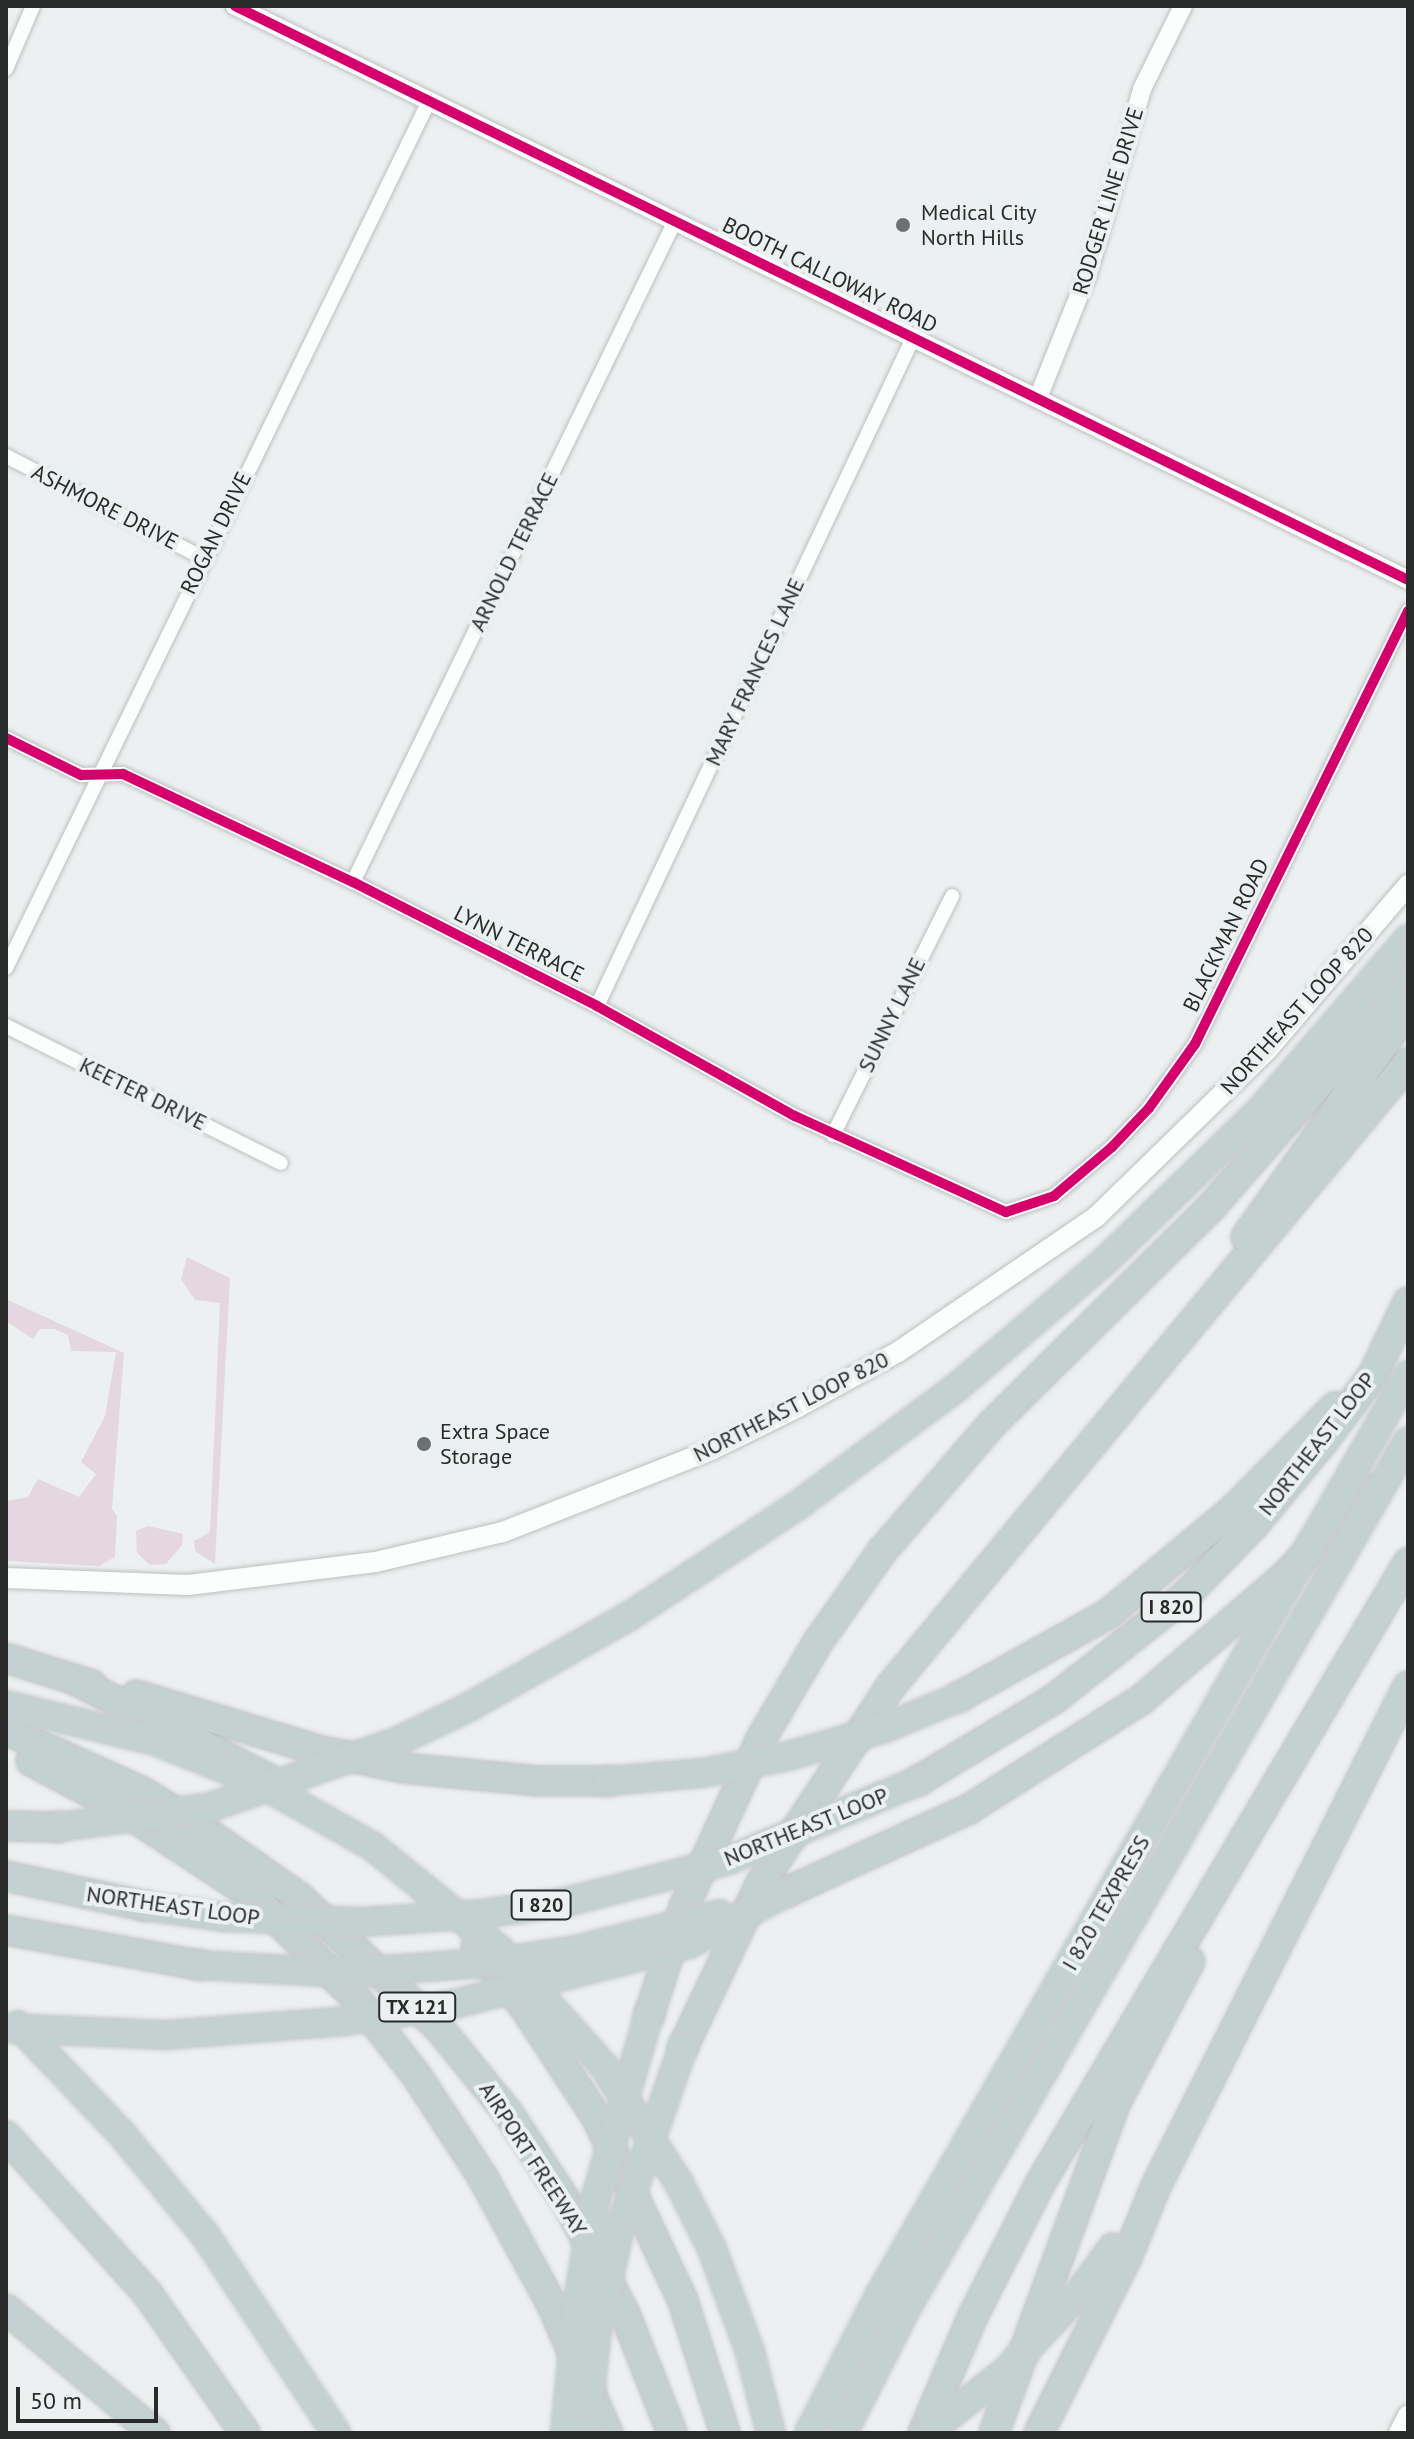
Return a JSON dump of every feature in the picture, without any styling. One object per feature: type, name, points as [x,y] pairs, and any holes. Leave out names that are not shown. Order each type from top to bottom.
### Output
[{"type":"highway","points":[[6,1826],[58,1827],[211,1807],[398,1741],[469,1707],[631,1615],[797,1506],[957,1387],[1105,1261],[1259,1112],[1408,939]]},
{"type":"highway","points":[[565,2433],[578,2301],[596,2197],[684,1907],[761,1739],[818,1642],[883,1550],[993,1423],[1222,1195],[1347,1052],[1408,972]]},
{"type":"highway","points":[[1181,1336],[1285,1177],[1408,1010]]},
{"type":"highway","points":[[586,2433],[596,2336],[619,2231],[683,2047],[761,1883],[891,1686],[1408,1063]]},
{"type":"highway","name":"NORTHEAST LOOP","points":[[6,1876],[145,1906],[223,1917],[363,1922],[566,1902],[729,1860],[918,1781],[1054,1699],[1185,1596],[1253,1526],[1373,1375],[1408,1302]]},
{"type":"highway","points":[[6,1658],[322,1751],[403,1768],[523,1780],[609,1781],[702,1773],[788,1756],[885,1728],[959,1697],[1095,1623],[1172,1565],[1267,1477],[1309,1429],[1373,1375]]},
{"type":"highway","name":"I 820 TEXPRESS","points":[[809,2433],[879,2296],[1408,1375]]},
{"type":"highway","name":"I 820 TEXPRESS","points":[[843,2433],[907,2307],[1408,1441]]},
{"type":"highway","name":"I 820","points":[[6,1930],[199,1965],[345,1973],[496,1962],[699,1921],[787,1892],[884,1852],[982,1802],[1141,1700],[1345,1520],[1408,1447]]},
{"type":"highway","points":[[925,2433],[973,2316],[1041,2182],[1203,1903],[1408,1563]]},
{"type":"highway","points":[[77,1681],[233,1756],[307,1803],[370,1849],[494,1966],[597,2118],[645,2215],[683,2301],[725,2433]]},
{"type":"highway","points":[[1039,2433],[1127,2257],[1156,2186],[1408,1686]]},
{"type":"highway","points":[[6,1705],[155,1741],[258,1782],[372,1846],[500,1950],[603,2065],[679,2183],[712,2249],[750,2352],[771,2433]]},
{"type":"highway","name":"AIRPORT FREEWAY","points":[[6,1730],[145,1793],[202,1829],[300,1898],[439,2028],[508,2113],[569,2206],[625,2314],[672,2433]]},
{"type":"highway","points":[[6,1747],[120,1808],[252,1895],[356,1998],[416,2075],[482,2176],[552,2305],[608,2433]]},
{"type":"highway","points":[[6,2028],[165,2035],[345,2021],[450,2005],[689,1944],[787,1892]]},
{"type":"highway","points":[[994,2433],[1115,2104],[1200,1941],[1203,1903]]},
{"type":"highway","points":[[6,2014],[120,2132],[205,2235],[336,2433]]},
{"type":"highway","points":[[6,2136],[147,2293],[245,2433]]},
{"type":"highway","points":[[925,2433],[1006,2371],[1066,2308],[1156,2186]]},
{"type":"highway","points":[[6,2309],[155,2433]]},
{"type":"main road","name":"NORTHEAST LOOP 820","points":[[6,1578],[176,1586],[376,1562],[503,1532],[711,1450],[898,1352],[1096,1217],[1268,1049],[1408,885]]},
{"type":"main road","points":[[1399,2433],[1408,2415]]},
{"type":"street","points":[[6,69],[33,6]]},
{"type":"street","name":"BOOTH CALLOWAY ROAD","points":[[235,6],[1408,580]]},
{"type":"street","name":"RODGER LINE DRIVE","points":[[1038,398],[1088,273],[1142,89],[1183,6]]},
{"type":"street","name":"ROGAN DRIVE","points":[[6,968],[203,558],[429,101]]},
{"type":"street","name":"ARNOLD TERRACE","points":[[353,882],[675,221]]},
{"type":"street","name":"MARY FRANCES LANE","points":[[597,1006],[913,338]]},
{"type":"street","name":"ASHMORE DRIVE","points":[[6,456],[203,558]]},
{"type":"street","name":"BLACKMAN ROAD","points":[[1006,1212],[1054,1196],[1112,1147],[1149,1108],[1195,1044],[1408,611]]},
{"type":"street","name":"LYNN TERRACE","points":[[6,738],[81,775],[123,774],[353,882],[597,1006],[833,1135],[1006,1212]]},
{"type":"street","name":"SUNNY LANE","points":[[833,1135],[952,896]]},
{"type":"street","name":"KEETER DRIVE","points":[[6,1026],[281,1163]]},
{"type":"shaded area","points":[[187,1257],[230,1278],[215,1564],[195,1551],[194,1541],[210,1532],[220,1303],[195,1300],[181,1279]]},
{"type":"shaded area","points":[[6,1299],[124,1353],[112,1509],[117,1516],[115,1557],[99,1566],[6,1561],[6,1501],[28,1497],[38,1479],[79,1497],[96,1474],[81,1462],[105,1416],[116,1352],[71,1351],[68,1335],[54,1329],[40,1329],[33,1339],[6,1321]]},
{"type":"shaded area","points":[[148,1526],[183,1534],[182,1545],[166,1564],[150,1565],[137,1553],[136,1531]]},
{"type":"cycle path","points":[[235,6],[1408,580]]},
{"type":"cycle path","points":[[6,738],[81,775],[123,774],[353,882],[597,1006],[795,1116],[1006,1212],[1054,1196],[1112,1147],[1149,1108],[1195,1044],[1408,611]]},
{"type":"place","name":"Medical City North Hills","points":[[903,225]]},
{"type":"place","name":"Extra Space Storage","points":[[424,1444]]}]
